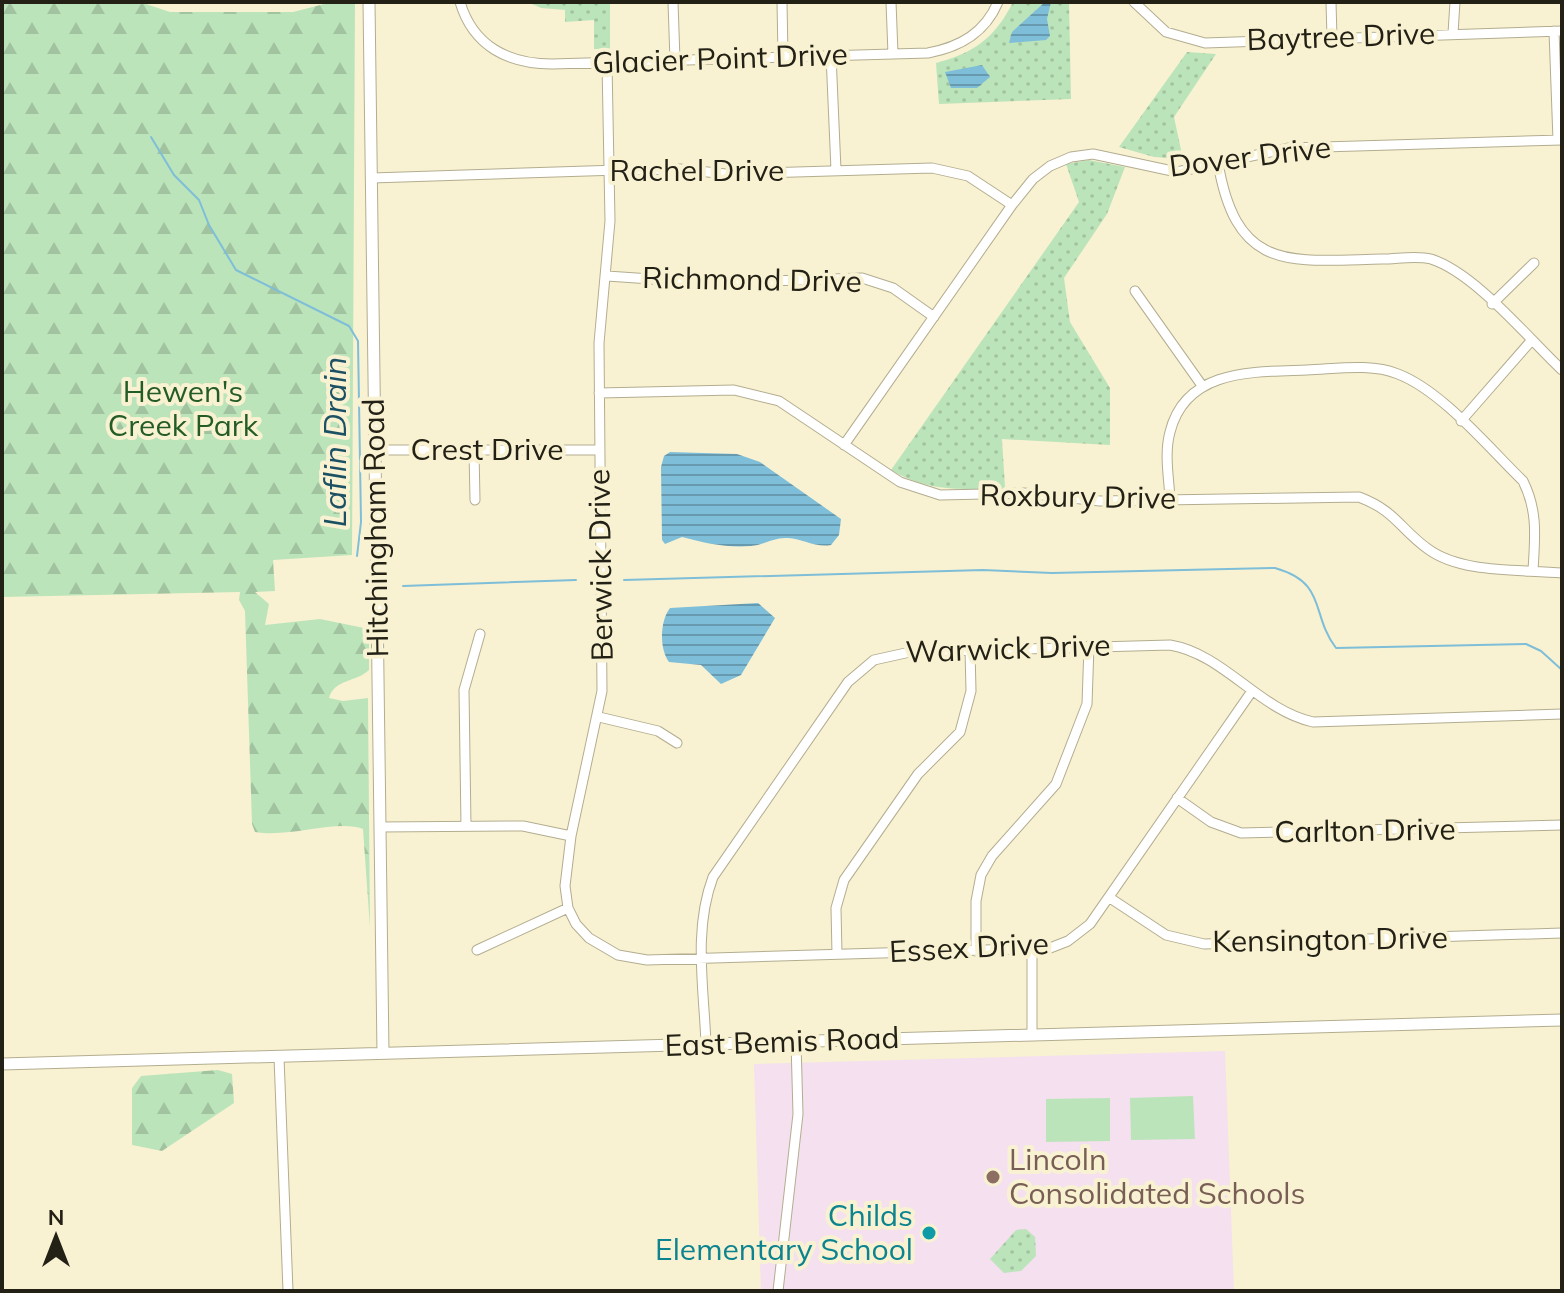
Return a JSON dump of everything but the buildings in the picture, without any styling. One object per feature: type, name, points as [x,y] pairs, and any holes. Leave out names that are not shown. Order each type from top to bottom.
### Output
[{"type":"street","name":"Hitchingham Road","points":[[369,2],[383,1053]]},
{"type":"street","name":"Glacier Point Drive","points":[[460,2],[474,32],[506,58],[531,64],[893,54],[949,49],[968,40],[996,7]]},
{"type":"street","points":[[673,2],[675,60]]},
{"type":"street","points":[[782,2],[783,56]]},
{"type":"street","points":[[891,2],[893,54]]},
{"type":"street","name":"Baytree Drive","points":[[1134,2],[1156,26],[1190,41],[1558,31]]},
{"type":"street","points":[[1331,2],[1332,38]]},
{"type":"street","points":[[1453,33],[1455,2]]},
{"type":"street","points":[[1558,31],[1560,140]]},
{"type":"street","points":[[831,55],[836,170]]},
{"type":"street","name":"Berwick Drive","points":[[568,908],[565,870],[602,691],[599,343],[607,276],[607,63]]},
{"type":"street","name":"Dover Drive","points":[[844,445],[1012,205],[1033,179],[1050,166],[1071,157],[1110,156],[1140,166],[1177,172],[1289,148],[1560,140]]},
{"type":"street","points":[[1218,163],[1233,217],[1259,247],[1294,261],[1431,259],[1464,279],[1562,370]]},
{"type":"street","name":"Rachel Drive","points":[[372,178],[680,169],[726,174],[952,170],[968,176],[1012,205]]},
{"type":"street","points":[[1492,304],[1534,263]]},
{"type":"street","name":"Richmond Drive","points":[[607,276],[683,283],[862,278],[893,288],[934,317]]},
{"type":"street","points":[[1135,291],[1203,387]]},
{"type":"street","points":[[1461,421],[1531,341]]},
{"type":"street","points":[[1170,499],[1170,432],[1186,403],[1203,387],[1221,377],[1243,372],[1379,368],[1419,385],[1523,481],[1537,519],[1533,570]]},
{"type":"street","name":"Roxbury Drive","points":[[599,393],[734,390],[757,394],[797,411],[900,482],[940,495],[1024,493],[1100,501],[1359,497],[1391,512],[1429,551],[1446,559],[1472,565],[1562,573]]},
{"type":"street","name":"Crest Drive","points":[[375,450],[600,450]]},
{"type":"street","points":[[474,451],[475,500]]},
{"type":"street","points":[[466,826],[465,676],[480,634]]},
{"type":"street","name":"Warwick Drive","points":[[706,1044],[703,912],[713,877],[858,670],[891,654],[1153,644],[1184,647],[1288,714],[1323,723],[1562,714]]},
{"type":"street","points":[[976,951],[976,901],[981,875],[992,856],[1056,784],[1087,704],[1089,646]]},
{"type":"street","points":[[837,954],[836,908],[844,880],[918,774],[960,732],[971,691],[970,650]]},
{"type":"street","name":"Essex Drive","points":[[702,958],[1050,948],[1076,936],[1110,898],[1252,691]]},
{"type":"street","points":[[599,717],[658,731],[677,743]]},
{"type":"street","name":"Carlton Drive","points":[[1177,798],[1226,829],[1251,834],[1562,825]]},
{"type":"street","points":[[380,827],[523,826],[571,836]]},
{"type":"street","name":"Kensington Drive","points":[[1110,898],[1166,935],[1204,944],[1562,933]]},
{"type":"street","points":[[477,950],[568,908],[589,938],[618,955],[647,960],[702,958]]},
{"type":"street","points":[[1032,949],[1032,1033]]},
{"type":"street","name":"East Bemis Road","points":[[2,1064],[1562,1020]]},
{"type":"street","points":[[778,1291],[798,1114],[796,1042]]},
{"type":"street","points":[[279,1057],[288,1291]]},
{"type":"shaded area","name":"Lincoln Consolidated Schools","points":[[1225,1051],[1234,1291],[761,1291],[754,1064]]},
{"type":"green space","name":"Hewen's Creek Park","points":[[2,2],[140,2],[170,12],[293,12],[332,2],[355,2],[352,555],[273,560],[275,591],[255,592],[269,604],[265,625],[320,619],[369,629],[369,670],[336,687],[329,698],[343,701],[368,698],[370,928],[363,829],[340,826],[283,833],[255,832],[252,824],[245,611],[239,600],[240,592],[2,597]]},
{"type":"green space","points":[[528,2],[610,2],[610,49],[594,49],[594,20],[565,22],[565,10],[541,8]]},
{"type":"green space","points":[[1013,2],[1069,2],[1071,99],[939,104],[936,63],[962,54],[982,42],[999,25]]},
{"type":"green space","points":[[1187,52],[1216,54],[1174,117],[1183,159],[1154,157],[1119,147]]},
{"type":"green space","points":[[1089,160],[1125,167],[1107,214],[1064,278],[1070,322],[1110,388],[1110,445],[1002,439],[1005,488],[932,486],[891,470],[1079,202],[1066,164]]},
{"type":"green space","points":[[218,1070],[232,1074],[234,1103],[162,1151],[132,1145],[132,1088],[141,1076]]},
{"type":"green space","points":[[1193,1096],[1195,1139],[1131,1140],[1130,1098]]},
{"type":"green space","points":[[1110,1098],[1110,1141],[1046,1142],[1046,1099]]},
{"type":"green space","points":[[1026,1229],[1035,1237],[1036,1256],[1021,1271],[1004,1273],[990,1259],[1016,1230]]},
{"type":"water","points":[[1045,2],[1051,2],[1047,19],[1050,36],[1046,40],[1009,43],[1012,32]]},
{"type":"water","points":[[982,65],[990,77],[977,88],[951,88],[945,72]]},
{"type":"water","points":[[670,452],[737,454],[760,462],[841,519],[839,535],[831,545],[825,546],[788,538],[751,546],[716,544],[682,537],[665,544],[662,540],[661,467],[664,456]]},
{"type":"water","points":[[758,603],[775,618],[741,675],[721,684],[701,665],[669,662],[662,635],[670,608]]},
{"type":"waterway","name":"Laflin Drain","points":[[151,137],[174,175],[199,200],[209,225],[236,270],[349,326],[358,341],[361,522],[357,556]]},
{"type":"waterway","points":[[624,580],[983,570],[1052,573],[1275,568],[1292,574],[1311,591],[1336,648],[1526,644],[1541,651],[1562,670]]},
{"type":"waterway","points":[[403,586],[576,580]]},
{"type":"place","name":"Lincoln Consolidated Schools","points":[[993,1177]]},
{"type":"place","name":"Childs Elementary School","points":[[929,1233]]}]
